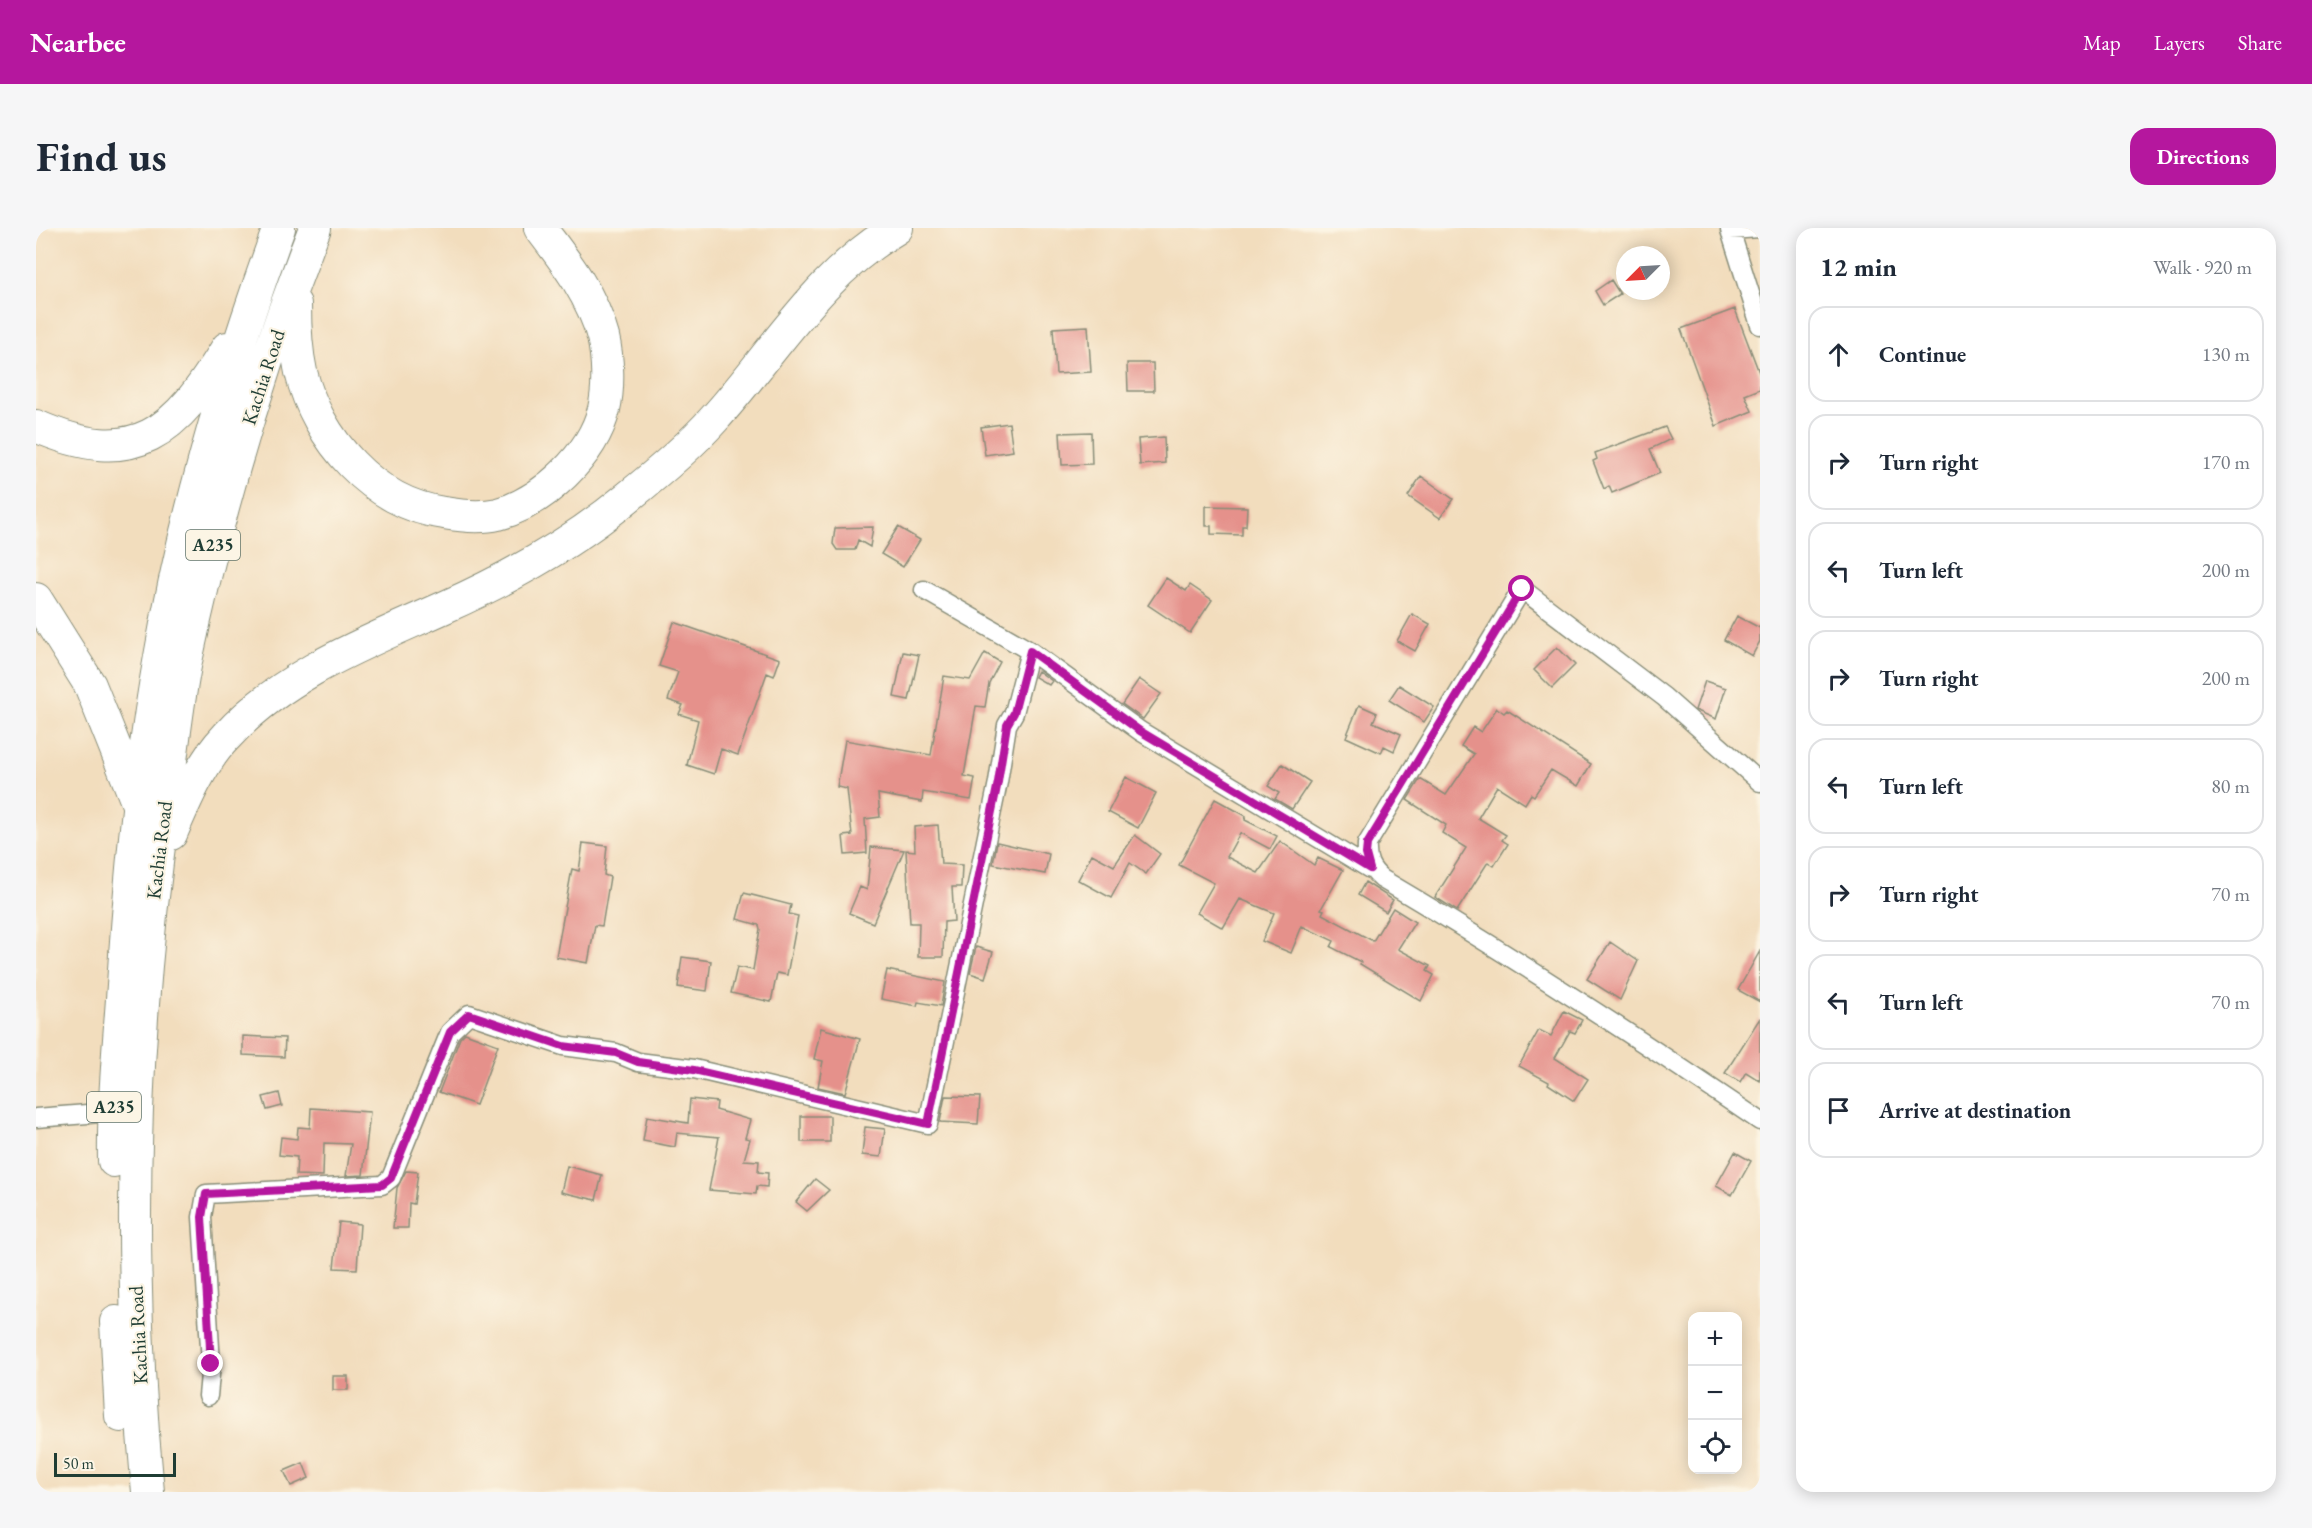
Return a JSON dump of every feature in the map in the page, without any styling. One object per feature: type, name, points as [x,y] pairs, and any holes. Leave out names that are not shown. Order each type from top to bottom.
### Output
[{"type":"highway","name":"A235","points":[[246,317],[279,228]]},
{"type":"highway","name":"Kachia Road","points":[[127,1492],[116,1310],[113,1112],[146,882],[185,665],[215,533],[295,280],[315,228]]},
{"type":"highway","points":[[295,280],[296,341],[302,374],[314,406],[348,460],[371,483],[430,512],[466,516],[497,514],[549,487],[590,441],[604,410],[607,379],[603,339],[594,312],[571,269],[540,228]]},
{"type":"highway","points":[[146,882],[185,799],[223,739],[250,712],[302,675],[360,645],[493,585],[566,544],[669,463],[714,419],[807,304],[845,265],[872,243],[897,228]]},
{"type":"highway","points":[[36,426],[83,444],[108,446],[135,441],[159,431],[183,413],[203,388],[246,317]]},
{"type":"highway","name":"Kachia Road","points":[[148,1492],[142,1432],[133,1209],[146,882],[138,804],[149,723],[175,582],[246,317]]},
{"type":"highway","points":[[36,599],[90,685],[138,804]]},
{"type":"street","points":[[1760,228],[1730,230],[1760,325]]},
{"type":"street","points":[[1370,869],[1366,854],[1367,844],[1522,589],[1664,697],[1760,782]]},
{"type":"street","points":[[924,590],[1030,651],[1140,731],[1486,940],[1607,1017],[1760,1120]]},
{"type":"street","points":[[208,1396],[211,1364],[202,1217],[206,1194],[382,1185],[391,1178],[450,1032],[469,1014],[563,1046],[616,1053],[638,1062],[694,1070],[928,1124],[996,793],[1007,725],[1014,713],[1030,651]]},
{"type":"street","points":[[36,1118],[113,1112]]},
{"type":"building","points":[[1611,280],[1616,288],[1616,297],[1603,305],[1595,291]]},
{"type":"building","points":[[1735,309],[1760,375],[1760,389],[1745,395],[1752,411],[1716,426],[1681,329]]},
{"type":"building","points":[[1088,326],[1091,372],[1056,374],[1053,328]]},
{"type":"building","points":[[1127,363],[1153,363],[1154,391],[1128,391]]},
{"type":"building","points":[[1009,423],[1013,451],[985,455],[981,427]]},
{"type":"building","points":[[1665,427],[1671,439],[1650,449],[1660,473],[1612,493],[1609,486],[1604,489],[1593,461],[1597,459],[1595,453]]},
{"type":"building","points":[[1091,432],[1092,464],[1062,465],[1060,433]]},
{"type":"building","points":[[1164,437],[1165,463],[1140,465],[1138,439]]},
{"type":"building","points":[[1421,476],[1453,499],[1440,518],[1408,496]]},
{"type":"building","points":[[1206,506],[1247,507],[1246,526],[1242,526],[1242,535],[1211,534],[1211,526],[1206,526]]},
{"type":"building","points":[[873,527],[870,547],[858,540],[855,550],[837,550],[833,544],[835,528]]},
{"type":"building","points":[[898,527],[920,540],[903,567],[881,554]]},
{"type":"building","points":[[1166,578],[1186,591],[1190,585],[1212,600],[1190,633],[1148,605]]},
{"type":"building","points":[[1412,614],[1430,624],[1415,651],[1397,641]]},
{"type":"building","points":[[1737,616],[1760,628],[1760,641],[1752,656],[1724,640]]},
{"type":"building","points":[[674,622],[780,659],[774,676],[767,673],[738,755],[721,749],[714,774],[687,765],[698,720],[679,714],[683,705],[668,700],[678,672],[659,666]]},
{"type":"building","points":[[1557,647],[1575,665],[1552,688],[1534,670]]},
{"type":"building","points":[[903,652],[919,655],[909,700],[894,697]]},
{"type":"building","points":[[985,653],[1000,662],[989,683],[985,707],[976,706],[964,776],[975,778],[971,800],[923,792],[922,802],[878,794],[880,817],[865,819],[867,853],[845,855],[843,836],[852,835],[847,789],[837,787],[845,740],[931,755],[944,676],[970,680]]},
{"type":"building","points":[[1038,671],[1052,681],[1049,685],[1035,677]]},
{"type":"building","points":[[1139,679],[1161,694],[1143,719],[1122,704]]},
{"type":"building","points":[[1705,681],[1726,688],[1716,719],[1695,710]]},
{"type":"building","points":[[1399,685],[1434,707],[1424,722],[1389,700]]},
{"type":"building","points":[[1359,705],[1377,713],[1373,722],[1401,734],[1394,751],[1384,746],[1381,753],[1346,737]]},
{"type":"building","points":[[1497,708],[1504,713],[1507,710],[1591,764],[1578,786],[1551,770],[1534,796],[1531,794],[1525,804],[1497,786],[1478,818],[1506,835],[1502,840],[1508,844],[1494,866],[1488,862],[1457,911],[1435,897],[1466,848],[1442,833],[1446,825],[1407,800],[1420,779],[1446,795],[1474,754],[1461,746],[1473,727],[1481,732]]},
{"type":"building","points":[[1282,764],[1310,782],[1292,809],[1275,799],[1279,793],[1268,786]]},
{"type":"building","points":[[1126,777],[1156,793],[1138,828],[1108,812]]},
{"type":"building","points":[[1215,799],[1246,816],[1245,820],[1277,836],[1270,849],[1240,833],[1227,857],[1258,873],[1280,841],[1314,865],[1318,858],[1343,870],[1321,909],[1324,910],[1322,914],[1373,941],[1393,908],[1415,922],[1398,949],[1430,966],[1427,971],[1434,975],[1421,1001],[1360,964],[1361,962],[1331,947],[1334,941],[1302,926],[1291,953],[1262,941],[1274,913],[1240,899],[1223,928],[1197,913],[1214,883],[1179,865]]},
{"type":"building","points":[[938,825],[941,864],[962,865],[961,887],[952,887],[954,921],[944,922],[943,957],[918,957],[919,923],[910,923],[906,850],[915,851],[914,827]]},
{"type":"building","points":[[1135,835],[1160,854],[1146,874],[1130,863],[1111,898],[1078,880],[1092,854],[1114,866]]},
{"type":"building","points":[[997,842],[1049,854],[1045,874],[993,864]]},
{"type":"building","points":[[583,843],[607,846],[604,875],[610,877],[602,926],[595,925],[588,963],[556,957],[572,869],[579,871]]},
{"type":"building","points":[[871,847],[904,850],[873,923],[849,913],[860,887],[867,890]]},
{"type":"building","points":[[1365,882],[1393,900],[1386,912],[1358,895]]},
{"type":"building","points":[[744,893],[791,905],[789,914],[798,916],[787,975],[777,973],[771,1002],[731,993],[737,967],[753,970],[760,929],[759,925],[737,919]]},
{"type":"building","points":[[1610,942],[1638,961],[1620,1000],[1587,979]]},
{"type":"building","points":[[976,947],[993,952],[985,978],[970,973]]},
{"type":"building","points":[[1760,951],[1760,1002],[1738,990]]},
{"type":"building","points":[[682,957],[711,961],[707,991],[678,987]]},
{"type":"building","points":[[887,970],[945,982],[941,1006],[918,1002],[917,1006],[881,999]]},
{"type":"building","points":[[1564,1011],[1582,1020],[1575,1033],[1570,1031],[1555,1058],[1588,1079],[1574,1101],[1548,1084],[1549,1082],[1519,1066],[1539,1030],[1551,1036]]},
{"type":"building","points":[[1760,1018],[1760,1081],[1746,1072],[1740,1082],[1725,1073]]},
{"type":"building","points":[[821,1028],[860,1039],[845,1093],[818,1087],[823,1061],[814,1059]]},
{"type":"building","points":[[465,1033],[498,1045],[476,1105],[439,1092],[460,1038]]},
{"type":"building","points":[[243,1036],[285,1038],[284,1057],[243,1055]]},
{"type":"building","points":[[279,1093],[282,1106],[267,1110],[263,1097]]},
{"type":"building","points":[[945,1096],[980,1097],[978,1124],[940,1122]]},
{"type":"building","points":[[690,1099],[717,1102],[716,1110],[750,1120],[745,1138],[750,1139],[744,1160],[759,1161],[758,1172],[768,1173],[767,1187],[757,1186],[756,1194],[709,1190],[719,1137],[677,1133],[675,1147],[643,1141],[647,1116],[688,1123]]},
{"type":"building","points":[[311,1108],[370,1112],[363,1175],[346,1176],[351,1144],[324,1143],[323,1176],[296,1175],[297,1157],[279,1155],[281,1137],[297,1139],[298,1127],[310,1128]]},
{"type":"building","points":[[801,1116],[830,1116],[830,1142],[801,1142]]},
{"type":"building","points":[[865,1127],[885,1129],[881,1157],[862,1155]]},
{"type":"building","points":[[1735,1152],[1751,1161],[1732,1195],[1716,1186]]},
{"type":"building","points":[[567,1166],[602,1175],[596,1200],[561,1192]]},
{"type":"building","points":[[406,1171],[418,1172],[414,1204],[409,1203],[408,1228],[393,1228],[397,1188]]},
{"type":"building","points":[[815,1179],[829,1190],[807,1211],[796,1202]]},
{"type":"building","points":[[339,1222],[360,1224],[357,1269],[334,1268]]},
{"type":"building","points":[[333,1376],[348,1376],[348,1390],[333,1390]]},
{"type":"building","points":[[303,1463],[309,1478],[291,1486],[284,1471]]},
{"type":"route","points":[[211,1364],[202,1217],[206,1194],[382,1185],[391,1178],[450,1032],[469,1014],[563,1046],[616,1053],[638,1062],[660,1063],[694,1070],[928,1124],[998,782],[1007,725],[1014,713],[1030,651],[1140,731],[1370,869],[1366,854],[1367,844],[1522,589]]}]
